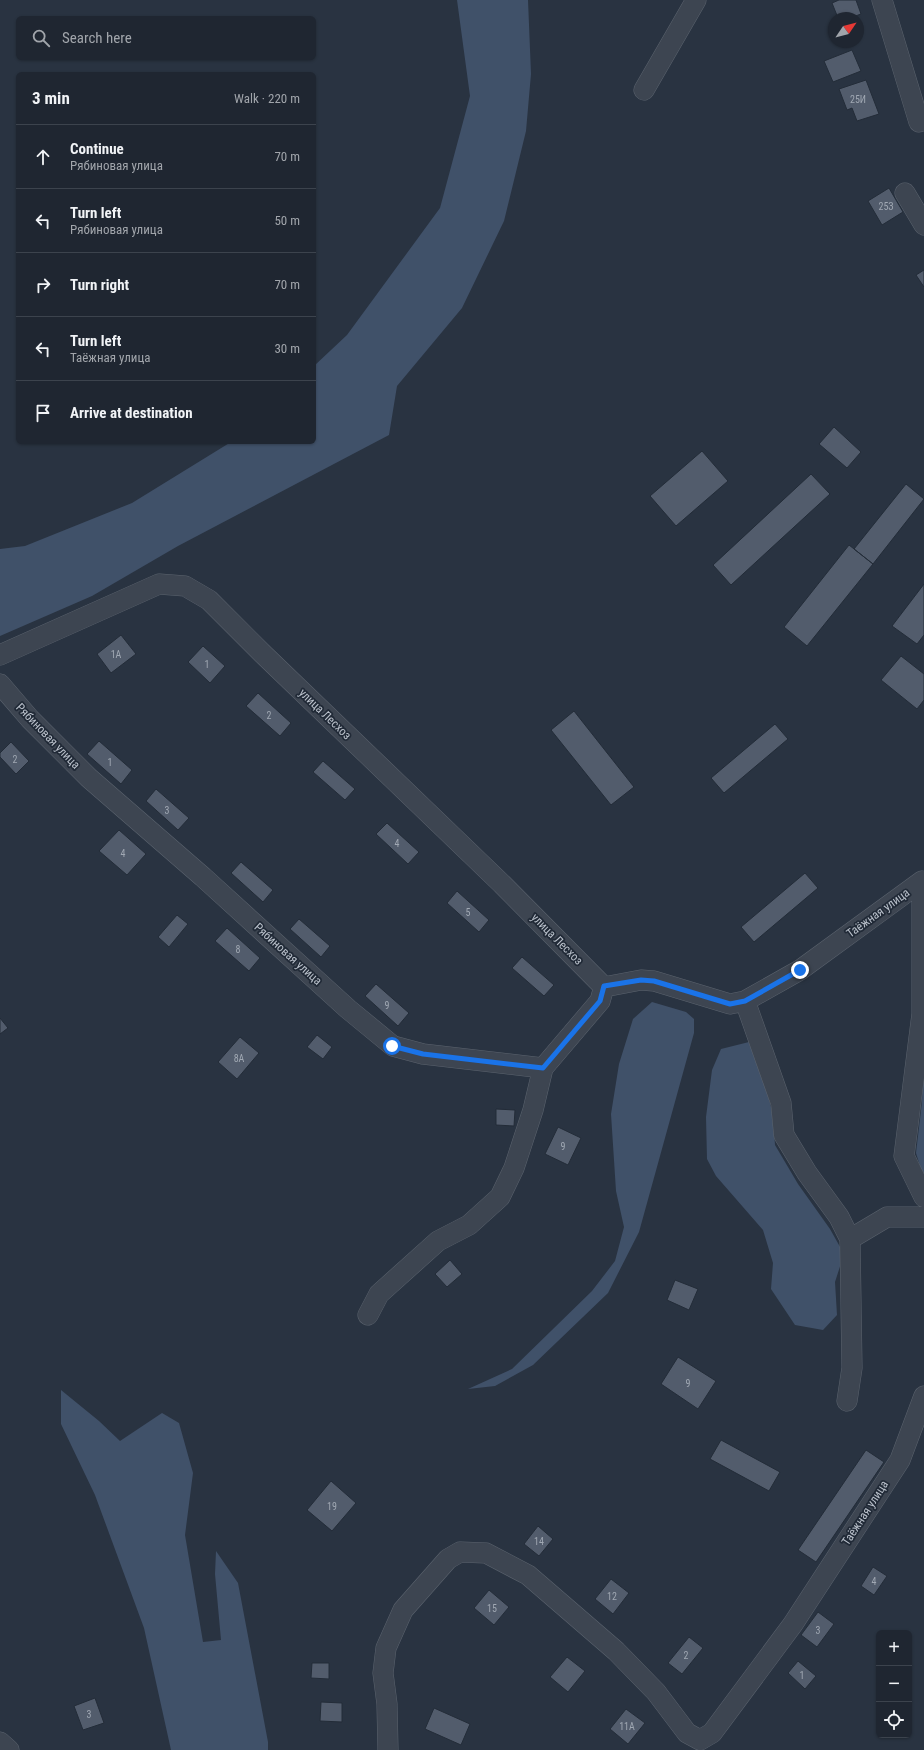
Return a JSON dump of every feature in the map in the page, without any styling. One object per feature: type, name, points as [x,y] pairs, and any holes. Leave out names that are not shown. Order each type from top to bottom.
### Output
[{"type":"street","points":[[644,90],[696,0]]},
{"type":"street","points":[[882,0],[919,122]]},
{"type":"street","points":[[905,193],[924,225]]},
{"type":"street","name":"улица Лесхоз","points":[[0,655],[159,584],[186,586],[209,600],[262,654],[502,884],[604,986]]},
{"type":"street","name":"Рябиновая улица","points":[[0,684],[30,719],[89,778],[203,877],[348,1009],[392,1046],[423,1054],[543,1068]]},
{"type":"street","name":"Таёжная улица","points":[[745,1001],[800,970],[923,880]]},
{"type":"street","name":"Таёжная улица","points":[[923,880],[922,1014],[904,1156],[924,1197]]},
{"type":"street","points":[[368,1316],[379,1294],[438,1242],[469,1225],[500,1197],[519,1154],[533,1110],[543,1068],[600,1001],[604,986],[641,980],[654,981],[730,1004],[745,1001],[780,1103],[784,1135],[807,1173],[839,1217],[850,1239],[852,1368],[847,1401]]},
{"type":"street","points":[[850,1239],[888,1217],[924,1218]]},
{"type":"street","name":"Таёжная улица","points":[[388,1750],[387,1704],[383,1673],[386,1648],[403,1610],[448,1559],[460,1552],[486,1553],[528,1575],[616,1651],[656,1692],[687,1733],[700,1740],[712,1733],[793,1624],[900,1460],[924,1396]]},
{"type":"street","points":[[0,1742],[9,1750]]},
{"type":"water","points":[[457,0],[528,0],[531,74],[526,131],[504,221],[462,308],[397,386],[389,435],[178,546],[92,596],[0,636],[0,549],[25,546],[132,503],[228,444],[316,444],[316,364],[347,335],[440,208],[470,96]]},
{"type":"water","points":[[652,1002],[686,1012],[694,1019],[694,1033],[639,1232],[608,1293],[533,1365],[495,1386],[468,1389],[512,1369],[592,1291],[615,1261],[624,1227],[616,1191],[611,1114],[619,1064],[633,1019]]},
{"type":"water","points":[[749,1042],[762,1069],[773,1116],[775,1145],[798,1184],[830,1229],[844,1254],[835,1282],[837,1315],[823,1330],[795,1325],[771,1289],[773,1263],[763,1230],[716,1176],[707,1159],[706,1117],[712,1070],[721,1049]]},
{"type":"water","points":[[924,1048],[924,1173],[921,1169],[916,1153],[922,1102]]},
{"type":"water","points":[[61,1390],[99,1421],[120,1441],[162,1413],[179,1423],[193,1473],[185,1535],[203,1642],[221,1640],[215,1574],[216,1551],[238,1583],[268,1742],[268,1750],[171,1750],[144,1628],[95,1495],[61,1424]]},
{"type":"building","points":[[839,0],[856,0],[860,12],[836,12],[832,3]]},
{"type":"building","points":[[852,50],[861,71],[833,82],[824,61]]},
{"type":"building","points":[[866,80],[879,114],[857,121],[852,108],[847,110],[839,89]]},
{"type":"building","points":[[889,188],[903,212],[882,225],[868,201]]},
{"type":"building","points":[[924,270],[924,287],[916,275]]},
{"type":"building","points":[[834,427],[861,452],[847,468],[819,444]]},
{"type":"building","points":[[702,451],[728,481],[676,526],[650,496]]},
{"type":"building","points":[[811,474],[830,494],[731,585],[713,565]]},
{"type":"building","points":[[906,484],[924,499],[873,564],[854,549]]},
{"type":"building","points":[[849,545],[873,564],[807,646],[784,627]]},
{"type":"building","points":[[924,584],[924,635],[917,644],[892,626]]},
{"type":"building","points":[[121,635],[136,654],[111,673],[97,654]]},
{"type":"building","points":[[203,646],[225,666],[210,683],[188,662]]},
{"type":"building","points":[[901,656],[924,674],[924,700],[917,709],[881,680]]},
{"type":"building","points":[[258,693],[291,723],[280,736],[246,706]]},
{"type":"building","points":[[574,711],[634,787],[611,805],[551,730]]},
{"type":"building","points":[[775,724],[788,739],[724,793],[711,778]]},
{"type":"building","points":[[99,741],[132,770],[121,784],[87,754]]},
{"type":"building","points":[[11,742],[29,761],[16,774],[0,757],[0,753]]},
{"type":"building","points":[[323,761],[355,789],[345,800],[313,772]]},
{"type":"building","points":[[156,789],[189,818],[178,830],[146,801]]},
{"type":"building","points":[[387,823],[419,852],[408,864],[376,834]]},
{"type":"building","points":[[119,830],[146,854],[127,875],[99,851]]},
{"type":"building","points":[[241,862],[273,890],[263,902],[231,873]]},
{"type":"building","points":[[805,873],[818,888],[754,942],[741,927]]},
{"type":"building","points":[[457,891],[489,920],[479,932],[447,903]]},
{"type":"building","points":[[177,915],[188,924],[169,947],[158,937]]},
{"type":"building","points":[[299,919],[330,946],[321,957],[290,929]]},
{"type":"building","points":[[227,928],[260,958],[249,971],[215,941]]},
{"type":"building","points":[[522,957],[554,985],[544,996],[512,968]]},
{"type":"building","points":[[376,984],[409,1013],[398,1026],[365,996]]},
{"type":"building","points":[[0,1018],[8,1028],[0,1034]]},
{"type":"building","points":[[317,1035],[332,1047],[323,1059],[307,1047]]},
{"type":"building","points":[[240,1037],[259,1053],[237,1079],[218,1062]]},
{"type":"building","points":[[496,1109],[515,1110],[514,1126],[496,1125]]},
{"type":"building","points":[[558,1127],[581,1138],[568,1165],[545,1154]]},
{"type":"building","points":[[450,1260],[462,1274],[447,1287],[435,1274]]},
{"type":"building","points":[[675,1280],[698,1289],[689,1310],[667,1300]]},
{"type":"building","points":[[678,1357],[716,1381],[698,1409],[661,1384]]},
{"type":"building","points":[[721,1440],[780,1472],[769,1491],[710,1459]]},
{"type":"building","points":[[866,1450],[884,1462],[816,1562],[798,1550]]},
{"type":"building","points":[[331,1481],[356,1503],[332,1531],[307,1510]]},
{"type":"building","points":[[538,1526],[553,1539],[539,1556],[524,1544]]},
{"type":"building","points":[[873,1567],[887,1576],[874,1595],[861,1586]]},
{"type":"building","points":[[611,1579],[629,1593],[613,1614],[595,1599]]},
{"type":"building","points":[[489,1590],[509,1607],[494,1625],[474,1608]]},
{"type":"building","points":[[818,1612],[834,1624],[817,1647],[801,1635]]},
{"type":"building","points":[[689,1637],[703,1648],[682,1674],[668,1663]]},
{"type":"building","points":[[567,1657],[585,1671],[568,1692],[550,1677]]},
{"type":"building","points":[[798,1661],[816,1676],[805,1689],[788,1673]]},
{"type":"building","points":[[312,1663],[329,1663],[329,1679],[311,1678]]},
{"type":"building","points":[[95,1698],[104,1723],[83,1730],[74,1706]]},
{"type":"building","points":[[321,1702],[342,1703],[342,1722],[320,1721]]},
{"type":"building","points":[[434,1708],[470,1724],[461,1745],[425,1729]]},
{"type":"building","points":[[626,1709],[645,1723],[628,1744],[610,1729]]},
{"type":"route","points":[[392,1046],[423,1054],[543,1068],[600,1001],[604,986],[641,980],[654,981],[730,1004],[745,1001],[800,970]]}]
